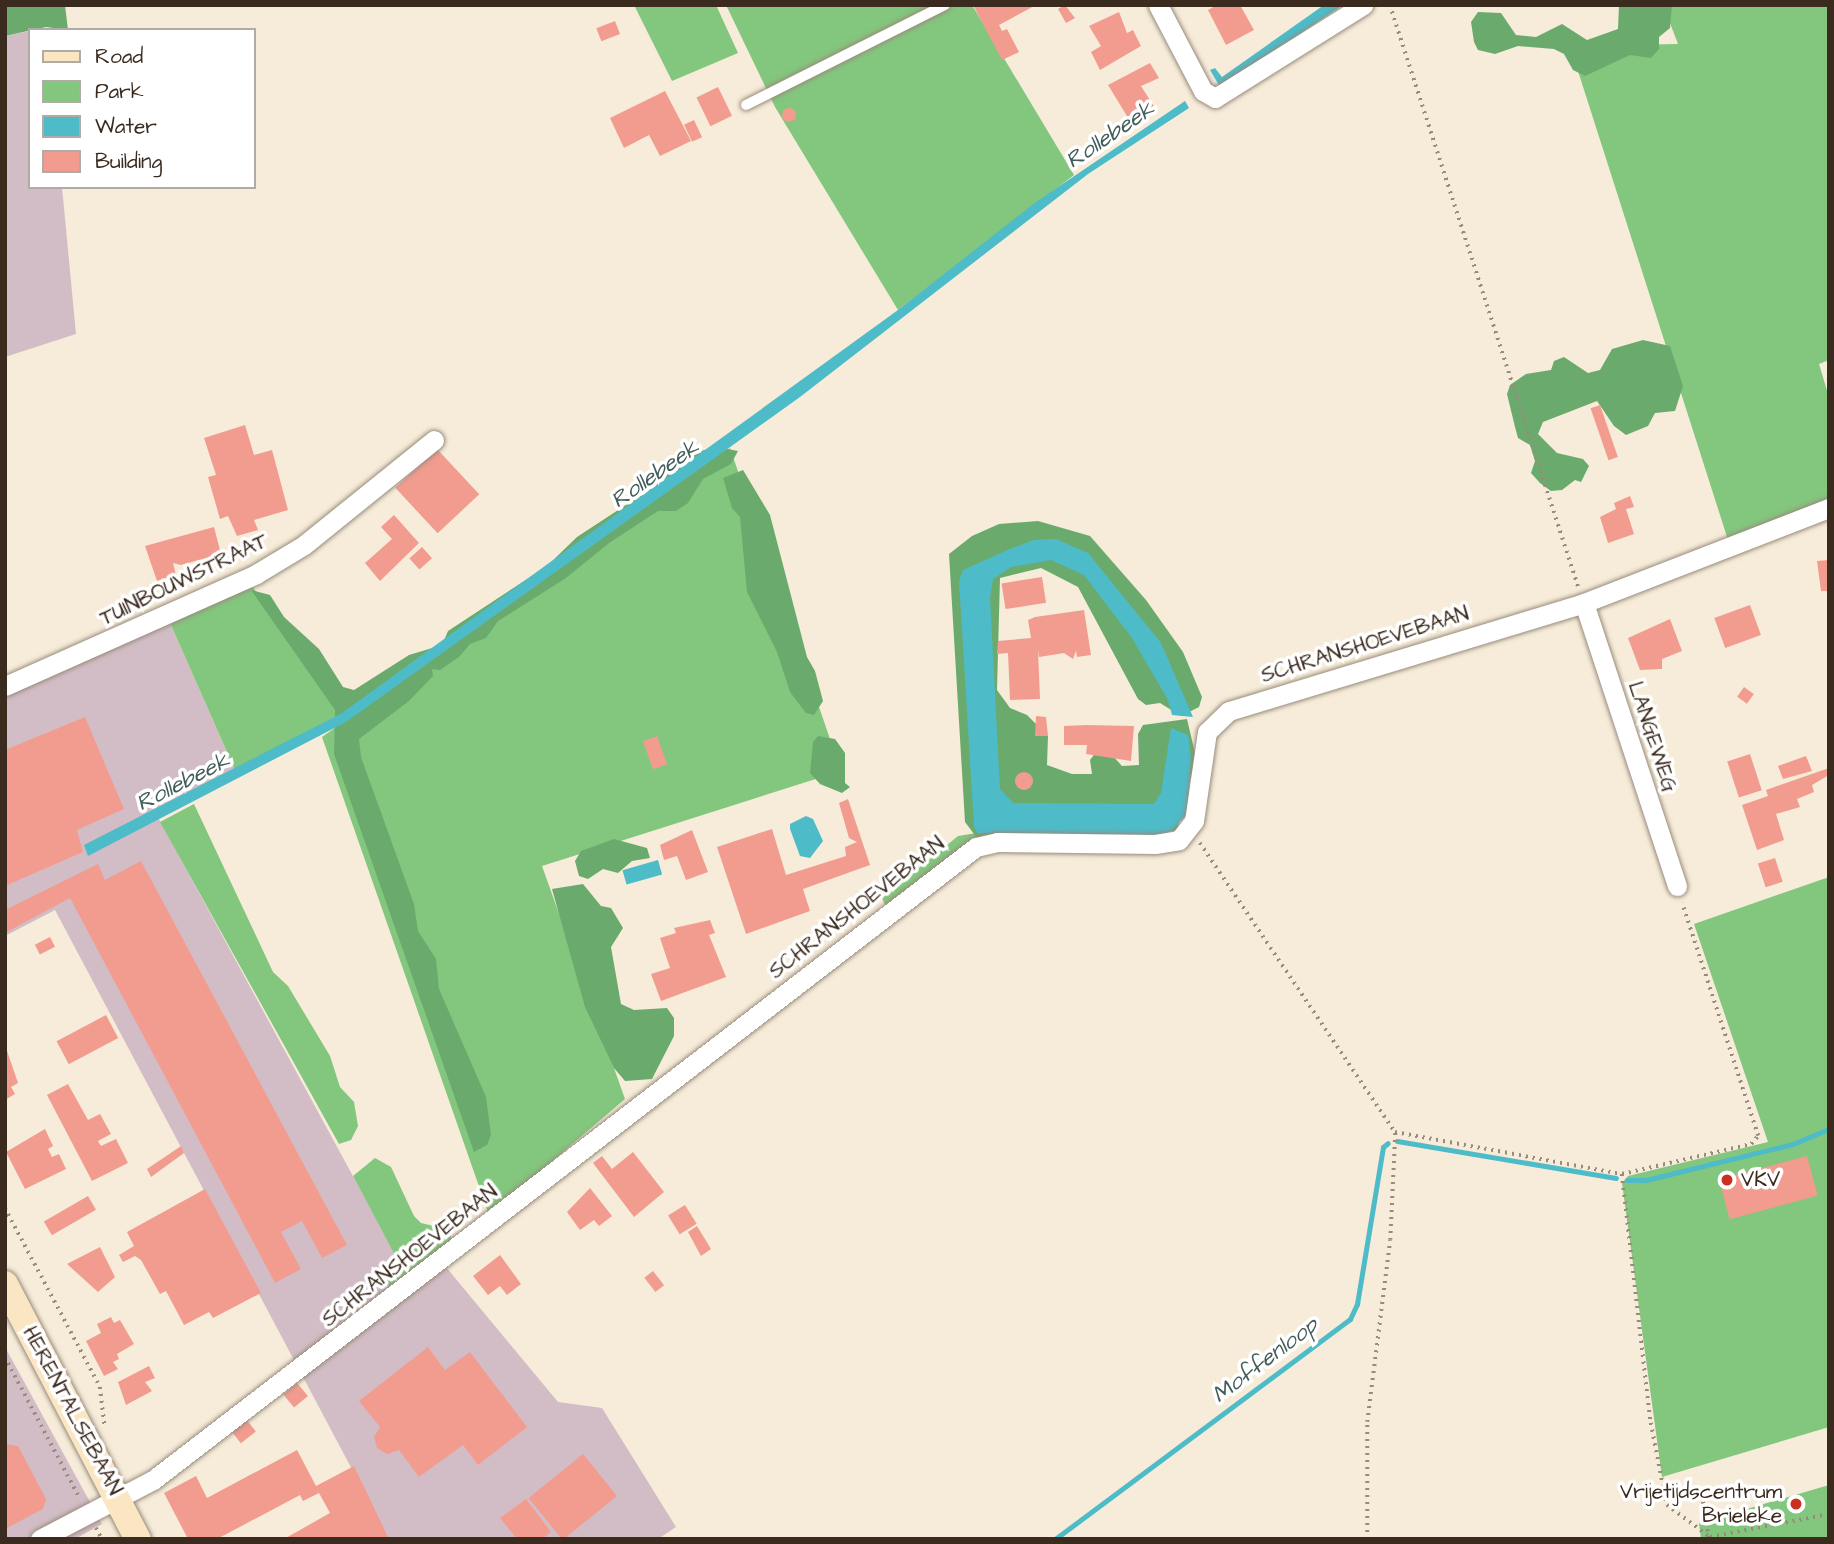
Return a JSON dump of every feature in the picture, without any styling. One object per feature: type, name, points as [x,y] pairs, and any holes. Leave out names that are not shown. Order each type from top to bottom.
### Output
[{"type":"main road","name":"HERENTALSEBAAN","points":[[5,1284],[138,1539]]},
{"type":"street","points":[[1158,5],[1203,92],[1223,98],[1363,5]]},
{"type":"street","name":"TUINBOUWSTRAAT","points":[[5,686],[256,574],[304,545],[434,440]]},
{"type":"street","name":"SCHRANSHOEVEBAAN","points":[[40,1539],[153,1480],[315,1358],[962,855],[997,842],[1168,843],[1191,830],[1207,732],[1230,711],[1584,603],[1829,508]]},
{"type":"street","name":"LANGEWEG","points":[[1584,603],[1676,886]]},
{"type":"lane","points":[[746,106],[945,5]]},
{"type":"path","points":[[1390,5],[1584,603]]},
{"type":"path","points":[[1191,830],[1395,1132],[1390,1240],[1367,1422],[1367,1539]]},
{"type":"path","points":[[1395,1132],[1622,1174],[1751,1144],[1758,1136],[1676,886]]},
{"type":"path","points":[[1622,1174],[1651,1423],[1667,1505],[1710,1538],[1829,1514]]},
{"type":"path","points":[[5,1208],[100,1387],[108,1436]]},
{"type":"path","points":[[5,1357],[88,1513]]},
{"type":"path","points":[[1702,1495],[1710,1538]]},
{"type":"shaded area","points":[[28,31],[28,189],[62,189],[76,334],[5,357],[5,36]]},
{"type":"shaded area","points":[[167,616],[235,770],[154,810],[411,1283],[441,1261],[558,1402],[602,1408],[676,1527],[658,1539],[389,1539],[55,910],[5,936],[5,686]]},
{"type":"shaded area","points":[[5,1347],[102,1524],[75,1539],[5,1539]]},
{"type":"green space","points":[[5,5],[65,5],[68,28],[28,28],[28,31],[5,36]]},
{"type":"green space","points":[[634,5],[716,5],[738,53],[672,81]]},
{"type":"green space","points":[[726,5],[972,5],[1074,175],[898,310],[775,107]]},
{"type":"green space","points":[[1619,5],[1672,5],[1670,28],[1659,37],[1659,49],[1651,58],[1630,55],[1585,76],[1573,70],[1564,54],[1554,49],[1518,46],[1495,54],[1478,50],[1474,42],[1471,22],[1478,12],[1501,13],[1516,35],[1536,37],[1562,24],[1587,40],[1618,29]]},
{"type":"green space","points":[[1663,5],[1829,5],[1829,360],[1819,364],[1829,397],[1829,500],[1728,540],[1570,46],[1678,44]]},
{"type":"green space","points":[[1643,340],[1670,346],[1683,386],[1675,411],[1655,413],[1648,426],[1626,435],[1614,426],[1597,401],[1543,422],[1538,434],[1557,453],[1583,459],[1589,466],[1581,482],[1575,480],[1562,490],[1551,491],[1531,473],[1535,461],[1530,445],[1518,438],[1507,394],[1510,385],[1526,374],[1551,370],[1554,361],[1564,357],[1588,373],[1600,370],[1612,349]]},
{"type":"green space","points":[[717,447],[738,451],[731,464],[703,479],[688,503],[676,511],[658,511],[609,543],[566,578],[498,621],[486,638],[470,644],[459,657],[440,670],[432,669],[433,676],[409,701],[359,739],[361,757],[414,904],[418,931],[436,959],[439,989],[486,1097],[491,1135],[487,1145],[474,1152],[334,754],[335,710],[251,590],[270,595],[284,617],[319,649],[343,687],[354,690],[409,655],[442,645],[448,631],[547,566],[577,537],[644,493],[692,453]]},
{"type":"green space","points":[[730,448],[841,771],[542,866],[625,1099],[489,1215],[322,737]]},
{"type":"green space","points":[[743,470],[770,515],[807,657],[815,671],[823,701],[814,715],[806,713],[790,692],[777,652],[747,592],[740,517],[732,508],[723,478]]},
{"type":"green space","points":[[1038,521],[1090,536],[1146,600],[1183,652],[1202,697],[1199,707],[1181,716],[1160,703],[1146,705],[1138,699],[1078,587],[1041,568],[1000,578],[997,690],[1010,708],[1027,715],[1048,736],[1047,765],[1072,774],[1092,774],[1090,760],[1102,744],[1122,766],[1139,765],[1138,734],[1143,725],[1187,719],[1196,757],[1177,830],[1129,841],[977,838],[965,822],[949,554],[972,536],[999,524]]},
{"type":"green space","points":[[247,579],[342,713],[235,770],[167,616]]},
{"type":"green space","points":[[818,736],[835,739],[845,753],[845,783],[850,787],[842,793],[820,784],[810,773],[813,742]]},
{"type":"green space","points":[[194,804],[273,972],[288,986],[330,1056],[340,1087],[354,1102],[358,1126],[351,1140],[339,1144],[160,822]]},
{"type":"green space","points":[[977,833],[979,838],[885,905],[882,898],[958,836]]},
{"type":"green space","points":[[614,839],[647,848],[650,858],[632,861],[618,873],[603,869],[588,879],[579,876],[575,861],[581,851]]},
{"type":"green space","name":"VKV","points":[[1829,877],[1829,1427],[1662,1477],[1622,1183],[1628,1176],[1768,1142],[1694,924]]},
{"type":"green space","points":[[583,884],[601,906],[611,908],[623,928],[611,947],[621,1004],[634,1010],[667,1008],[674,1018],[674,1036],[652,1079],[625,1081],[614,1068],[585,1007],[552,889]]},
{"type":"green space","points":[[375,1158],[391,1167],[414,1216],[421,1223],[447,1229],[453,1241],[391,1289],[379,1269],[396,1257],[353,1176]]},
{"type":"green space","name":"Vrijetijdscentrum Brieleke","points":[[1829,1485],[1829,1539],[1701,1539],[1699,1523]]},
{"type":"water","points":[[1324,5],[1343,5],[1220,87],[1210,70],[1215,68],[1222,77]]},
{"type":"water","points":[[1185,101],[1189,108],[1088,174],[800,397],[346,722],[88,856],[84,845],[342,713],[898,310],[1036,202]]},
{"type":"water","points":[[1056,539],[1088,553],[1161,643],[1193,717],[1172,715],[1168,700],[1132,638],[1084,575],[1051,560],[1011,567],[993,579],[990,598],[1000,789],[1013,803],[1154,804],[1161,793],[1171,728],[1188,735],[1191,758],[1188,813],[1171,831],[1160,835],[977,833],[974,826],[959,581],[963,570],[1010,549],[1034,540]]},
{"type":"water","points":[[806,816],[813,819],[823,841],[810,858],[800,856],[790,829],[790,824]]},
{"type":"water","points":[[658,860],[662,874],[627,885],[622,870]]},
{"type":"building","points":[[973,5],[1036,5],[999,25],[1002,31],[1007,29],[1019,52],[1002,60]]},
{"type":"building","points":[[1065,5],[1075,18],[1066,23],[1058,9]]},
{"type":"building","points":[[1217,5],[1240,5],[1254,30],[1226,45],[1208,10]]},
{"type":"building","points":[[1119,12],[1127,33],[1133,30],[1141,46],[1100,70],[1091,52],[1101,46],[1089,26]]},
{"type":"building","points":[[615,21],[620,34],[601,41],[596,28]]},
{"type":"building","points":[[1150,63],[1159,78],[1141,86],[1155,108],[1130,121],[1108,85]]},
{"type":"building","points":[[718,87],[732,116],[710,126],[696,98]]},
{"type":"building","points":[[665,91],[691,141],[660,156],[649,135],[624,148],[610,118]]},
{"type":"building","points":[[786,108],[792,108],[796,115],[792,122],[786,122],[782,118],[782,112]]},
{"type":"building","points":[[694,120],[702,137],[692,142],[684,125]]},
{"type":"building","points":[[1600,405],[1618,457],[1608,460],[1591,408]]},
{"type":"building","points":[[245,425],[254,455],[272,450],[288,510],[254,520],[258,530],[237,536],[228,516],[220,519],[208,477],[216,475],[204,438]]},
{"type":"building","points":[[437,449],[479,494],[438,533],[395,488]]},
{"type":"building","points":[[1630,496],[1634,507],[1626,509],[1634,534],[1608,543],[1600,517],[1616,509],[1614,503]]},
{"type":"building","points":[[394,515],[419,543],[380,581],[365,563],[392,539],[381,527]]},
{"type":"building","points":[[214,527],[221,554],[181,565],[173,563],[176,575],[157,581],[145,546]]},
{"type":"building","points":[[422,547],[432,558],[419,570],[409,558]]},
{"type":"building","points":[[1829,560],[1829,591],[1821,591],[1817,561]]},
{"type":"building","points":[[1042,577],[1046,603],[1006,609],[1002,583]]},
{"type":"building","points":[[1750,605],[1761,635],[1725,648],[1714,618]]},
{"type":"building","points":[[1084,610],[1091,655],[1077,657],[1076,651],[1073,659],[1064,653],[1039,657],[1038,650],[1040,699],[1010,700],[1008,653],[997,654],[998,641],[1031,638],[1028,620],[1035,617]]},
{"type":"building","points":[[1670,619],[1682,651],[1662,659],[1662,669],[1640,670],[1628,638]]},
{"type":"building","points":[[1744,687],[1754,694],[1747,704],[1737,697]]},
{"type":"building","points":[[1036,716],[1046,717],[1048,736],[1035,736]]},
{"type":"building","points":[[85,717],[124,809],[77,830],[83,852],[5,886],[5,750]]},
{"type":"building","points":[[1064,726],[1134,726],[1131,761],[1086,754],[1087,745],[1064,745]]},
{"type":"building","points":[[657,736],[667,764],[653,769],[643,741]]},
{"type":"building","points":[[1750,754],[1762,790],[1739,798],[1727,761]]},
{"type":"building","points":[[1806,756],[1812,771],[1783,779],[1778,766]]},
{"type":"building","points":[[1829,768],[1829,775],[1812,785],[1814,792],[1797,799],[1800,807],[1776,814],[1784,840],[1757,850],[1742,805],[1768,796],[1766,790]]},
{"type":"building","points":[[1024,772],[1030,775],[1033,781],[1030,787],[1024,790],[1018,787],[1015,781],[1018,775]]},
{"type":"building","points":[[848,799],[870,865],[803,889],[810,911],[746,934],[717,847],[772,829],[786,875],[846,856],[845,847],[857,842],[849,838],[839,803]]},
{"type":"building","points":[[692,830],[708,872],[686,880],[677,856],[664,860],[660,845]]},
{"type":"building","points":[[1775,858],[1783,882],[1766,887],[1758,864]]},
{"type":"building","points":[[141,861],[347,1245],[322,1258],[302,1221],[281,1232],[301,1269],[275,1283],[70,898],[5,933],[5,910],[98,864],[105,880]]},
{"type":"building","points":[[710,920],[715,933],[709,935],[726,977],[661,1001],[651,974],[670,968],[660,938],[676,933],[674,928]]},
{"type":"building","points":[[50,937],[55,947],[40,955],[35,945]]},
{"type":"building","points":[[106,1015],[118,1038],[69,1064],[57,1041]]},
{"type":"building","points":[[5,1045],[18,1083],[11,1087],[15,1094],[5,1100]]},
{"type":"building","points":[[68,1084],[88,1120],[100,1114],[111,1134],[98,1141],[101,1146],[116,1139],[128,1163],[92,1181],[47,1095]]},
{"type":"building","points":[[45,1129],[53,1146],[48,1149],[52,1157],[59,1154],[66,1169],[25,1189],[6,1152]]},
{"type":"building","points":[[181,1146],[184,1153],[151,1177],[147,1169]]},
{"type":"building","points":[[633,1152],[664,1192],[634,1217],[593,1163],[602,1156],[612,1169]]},
{"type":"building","points":[[1807,1156],[1818,1196],[1730,1219],[1719,1180]]},
{"type":"building","points":[[590,1188],[612,1216],[599,1226],[594,1220],[580,1230],[567,1212]]},
{"type":"building","points":[[205,1189],[261,1293],[213,1318],[209,1312],[184,1325],[166,1291],[160,1294],[141,1260],[135,1256],[123,1262],[119,1255],[134,1246],[127,1232]]},
{"type":"building","points":[[88,1196],[96,1210],[52,1235],[44,1222]]},
{"type":"building","points":[[685,1205],[697,1224],[680,1234],[668,1216]]},
{"type":"building","points":[[697,1226],[711,1249],[701,1256],[688,1232]]},
{"type":"building","points":[[100,1247],[115,1277],[98,1292],[67,1264]]},
{"type":"building","points":[[500,1255],[521,1284],[507,1295],[500,1286],[488,1295],[473,1276]]},
{"type":"building","points":[[653,1271],[664,1285],[655,1292],[644,1278]]},
{"type":"building","points":[[111,1317],[114,1323],[120,1320],[134,1344],[117,1354],[119,1359],[113,1362],[118,1369],[104,1376],[86,1341],[101,1333],[97,1324]]},
{"type":"building","points":[[428,1347],[445,1370],[470,1352],[527,1427],[478,1465],[463,1445],[419,1477],[399,1450],[387,1454],[377,1448],[374,1437],[380,1427],[359,1401]]},
{"type":"building","points":[[149,1366],[155,1378],[145,1382],[152,1391],[126,1405],[118,1382]]},
{"type":"building","points":[[297,1383],[308,1396],[294,1408],[283,1395]]},
{"type":"building","points":[[246,1419],[256,1432],[241,1443],[231,1431]]},
{"type":"building","points":[[5,1444],[18,1446],[46,1499],[43,1509],[5,1529]]},
{"type":"building","points":[[297,1450],[316,1486],[354,1466],[389,1539],[284,1539],[330,1513],[319,1493],[303,1501],[300,1495],[217,1539],[188,1539],[164,1493],[196,1476],[207,1498]]},
{"type":"building","points":[[583,1454],[617,1496],[564,1539],[529,1498]]},
{"type":"building","points":[[526,1499],[551,1532],[542,1539],[517,1539],[500,1518]]},
{"type":"waterway","name":"Moffenloop","points":[[1627,1180],[1646,1180],[1793,1144],[1829,1129]]},
{"type":"waterway","name":"Moffenloop","points":[[1397,1141],[1616,1178]]},
{"type":"waterway","name":"Moffenloop","points":[[1055,1539],[1350,1319],[1357,1304],[1383,1147],[1388,1143]]},
{"type":"place","name":"VKV","points":[[1727,1180]]},
{"type":"place","name":"Vrijetijdscentrum Brieleke","points":[[1796,1504]]},
{"type":"water label","name":"Rollebeek","points":[[1110,135]]},
{"type":"water label","name":"Rollebeek","points":[[655,474]]},
{"type":"water label","name":"Rollebeek","points":[[183,782]]}]
